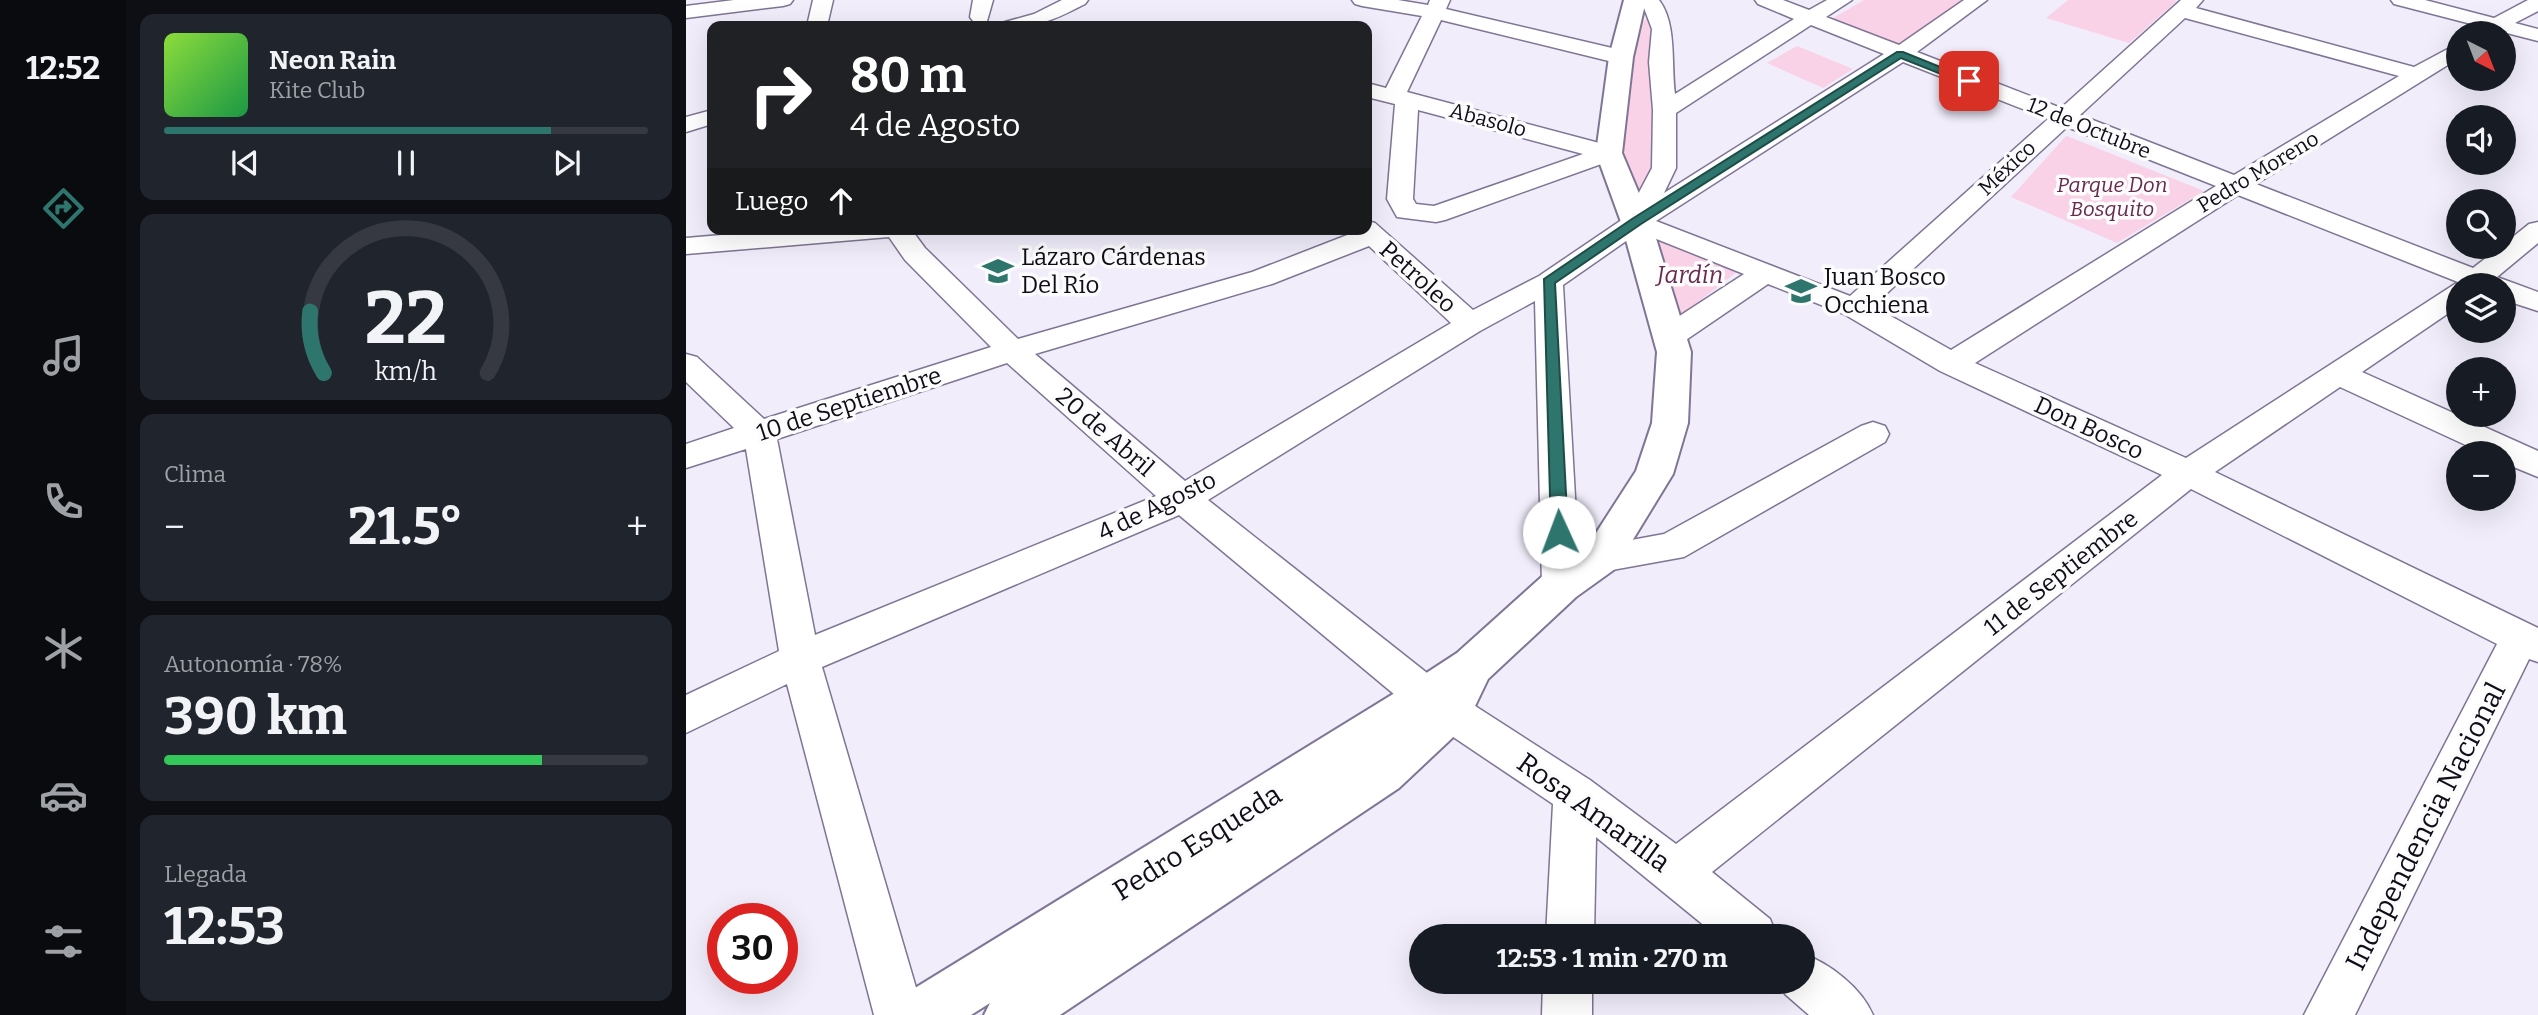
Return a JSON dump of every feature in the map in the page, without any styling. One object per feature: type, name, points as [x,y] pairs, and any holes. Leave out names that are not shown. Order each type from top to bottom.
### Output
[{"type":"street","points":[[686,12],[783,0]]},
{"type":"street","points":[[818,21],[823,0]]},
{"type":"street","points":[[1030,21],[1078,0]]},
{"type":"street","points":[[1362,0],[1436,6],[1621,57]]},
{"type":"street","name":"Pedro Esqueda","points":[[1012,1015],[1382,773],[1472,666],[1561,585],[1601,558],[1654,474],[1670,423],[1674,352],[1636,222],[1609,153],[1621,57],[1635,0]]},
{"type":"street","points":[[1636,222],[1664,168],[1662,29],[1653,5],[1647,0]]},
{"type":"street","name":"12 de Octubre","points":[[1765,0],[2234,186],[2446,274]]},
{"type":"street","points":[[1665,110],[1809,18],[1842,0]]},
{"type":"street","name":"4 de Agosto","points":[[686,715],[800,659],[1183,499],[1470,324],[1549,282],[1636,222],[1900,54],[1977,0]]},
{"type":"street","points":[[2401,0],[2468,21]]},
{"type":"street","points":[[2504,21],[2538,4]]},
{"type":"street","points":[[1436,6],[1401,97],[1400,199],[1406,211],[1436,214],[1609,153]]},
{"type":"street","points":[[2187,6],[2418,75]]},
{"type":"street","name":"México","points":[[1854,308],[2187,6]]},
{"type":"street","points":[[1041,18],[1052,21]]},
{"type":"street","points":[[2516,32],[2538,35]]},
{"type":"street","name":"Pedro Moreno","points":[[1951,364],[2234,186],[2446,57]]},
{"type":"street","name":"Abasolo","points":[[1372,91],[1609,153]]},
{"type":"street","points":[[686,125],[707,119]]},
{"type":"street","name":"Don Bosco","points":[[1636,222],[1854,308],[1951,364],[2188,473],[2529,641]]},
{"type":"street","name":"11 de Septiembre","points":[[2489,273],[2538,230]]},
{"type":"street","points":[[686,246],[822,235]]},
{"type":"street","name":"20 de Abril","points":[[901,235],[915,254],[1013,351],[1183,499],[1439,704]]},
{"type":"street","name":"10 de Septiembre","points":[[686,456],[1013,351],[1262,278],[1362,235]]},
{"type":"street","name":"Petroleo","points":[[1372,235],[1470,324]]},
{"type":"street","points":[[1669,337],[1765,273]]},
{"type":"street","points":[[1549,282],[1561,585]]},
{"type":"street","points":[[2516,294],[2538,302]]},
{"type":"street","name":"11 de Septiembre","points":[[1676,872],[2188,473],[2446,304]]},
{"type":"street","points":[[686,363],[760,434],[800,659],[899,1015]]},
{"type":"street","points":[[2338,373],[2538,465]]},
{"type":"street","points":[[1601,558],[1671,548],[1873,434]]},
{"type":"street","name":"Independencia Nacional","points":[[2329,1015],[2529,641]]},
{"type":"street","name":"Pedro Esqueda","points":[[921,1015],[1439,704]]},
{"type":"street","name":"Rosa Amarilla","points":[[1439,704],[1575,794],[1739,924]]},
{"type":"street","points":[[1570,924],[1575,794]]},
{"type":"street","points":[[1815,988],[1848,1015]]},
{"type":"street","points":[[1567,1015],[1568,994]]},
{"type":"green space","points":[[1864,0],[1962,0],[1893,48],[1828,21]]},
{"type":"green space","points":[[2068,0],[2177,1],[2129,43],[2046,18]]},
{"type":"green space","points":[[1651,14],[1658,167],[1637,201],[1616,148],[1638,27]]},
{"type":"green space","points":[[1797,46],[1853,69],[1823,88],[1767,63]]},
{"type":"green space","name":"Parque Don Bosquito","points":[[2066,136],[2204,191],[2117,243],[2011,197]]},
{"type":"green space","name":"Jardín","points":[[1651,235],[1742,268],[1676,319]]},
{"type":"place","name":"Lázaro Cárdenas Del Río","points":[[998,271]]},
{"type":"place","name":"Juan Bosco Occhiena","points":[[1801,291]]},
{"type":"route","points":[[1559,532],[1549,282],[1636,222],[1900,54],[1969,81]]}]
